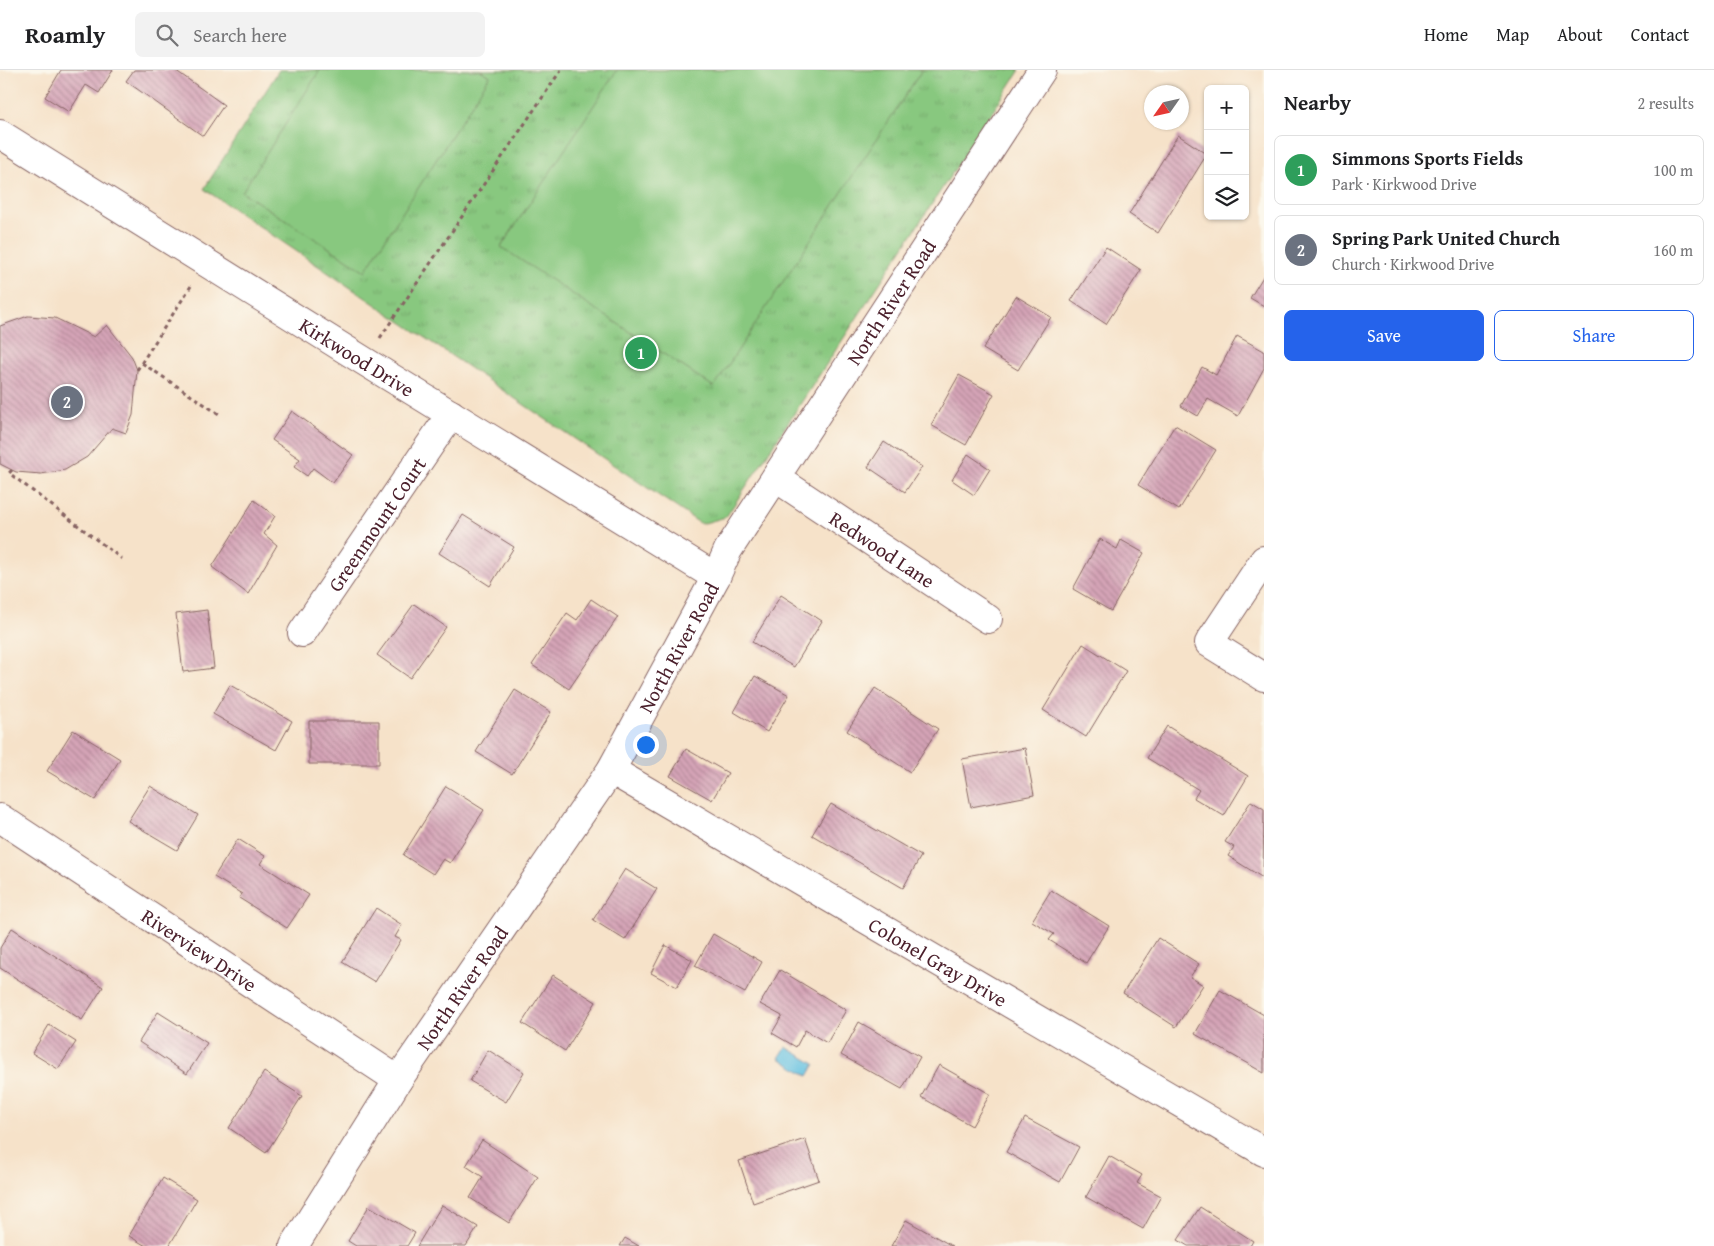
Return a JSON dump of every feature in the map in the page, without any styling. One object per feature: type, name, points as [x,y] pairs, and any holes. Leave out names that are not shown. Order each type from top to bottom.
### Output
[{"type":"street","name":"North River Road","points":[[294,1246],[398,1080],[611,770],[716,577],[728,550],[1042,70]]},
{"type":"street","name":"Kirkwood Drive","points":[[0,134],[364,362],[716,577]]},
{"type":"street","name":"Greenmount Court","points":[[302,633],[451,414]]},
{"type":"street","name":"Redwood Lane","points":[[776,478],[988,619]]},
{"type":"street","points":[[1264,560],[1209,643],[1264,677]]},
{"type":"street","name":"Colonel Gray Drive","points":[[611,770],[1264,1152]]},
{"type":"street","name":"Riverview Drive","points":[[0,818],[398,1080]]},
{"type":"path","points":[[364,362],[561,70]]},
{"type":"path","points":[[137,370],[192,285]]},
{"type":"path","points":[[142,363],[219,414]]},
{"type":"path","points":[[12,470],[9,474],[122,559]]},
{"type":"green space","points":[[279,70],[1020,70],[726,517],[701,524],[204,189]]},
{"type":"green space","points":[[320,70],[480,70],[490,76],[365,271],[242,192]]},
{"type":"green space","points":[[617,70],[922,70],[714,387],[501,247]]},
{"type":"water","points":[[786,1047],[815,1064],[808,1076],[779,1058]]},
{"type":"building","points":[[61,70],[113,70],[99,93],[86,85],[69,112],[45,97]]},
{"type":"building","points":[[134,70],[175,70],[224,105],[203,136],[126,81]]},
{"type":"building","points":[[1178,135],[1204,152],[1204,159],[1158,233],[1129,214]]},
{"type":"building","points":[[1106,247],[1141,270],[1106,324],[1071,301]]},
{"type":"building","points":[[1264,275],[1264,306],[1250,298]]},
{"type":"building","points":[[1016,296],[1051,317],[1018,370],[983,349]]},
{"type":"building","points":[[28,316],[55,318],[94,337],[107,325],[132,357],[137,370],[133,415],[126,433],[112,428],[87,457],[65,470],[41,474],[16,472],[0,464],[0,326]]},
{"type":"building","points":[[1237,336],[1264,351],[1264,368],[1238,416],[1208,399],[1198,416],[1181,406],[1202,367],[1216,375]]},
{"type":"building","points":[[959,375],[994,394],[966,445],[931,425]]},
{"type":"building","points":[[292,411],[353,455],[333,483],[313,468],[307,476],[294,467],[300,459],[272,440]]},
{"type":"building","points":[[1175,425],[1216,450],[1179,510],[1138,485]]},
{"type":"building","points":[[884,442],[922,467],[905,492],[868,467]]},
{"type":"building","points":[[968,454],[990,469],[974,495],[952,480]]},
{"type":"building","points":[[254,500],[275,516],[264,534],[277,545],[248,594],[212,567]]},
{"type":"building","points":[[463,515],[514,547],[490,586],[439,553]]},
{"type":"building","points":[[1100,539],[1117,549],[1121,540],[1144,553],[1111,611],[1073,589]]},
{"type":"building","points":[[781,595],[822,621],[794,667],[752,642]]},
{"type":"building","points":[[591,599],[618,617],[569,689],[532,665],[567,613],[577,620]]},
{"type":"building","points":[[414,604],[446,627],[410,678],[377,655]]},
{"type":"building","points":[[207,610],[214,668],[183,672],[176,614]]},
{"type":"building","points":[[1083,644],[1126,671],[1086,737],[1043,710]]},
{"type":"building","points":[[755,676],[789,695],[767,732],[734,712]]},
{"type":"building","points":[[230,685],[292,721],[276,750],[213,714]]},
{"type":"building","points":[[875,688],[938,729],[910,772],[847,731]]},
{"type":"building","points":[[515,690],[551,712],[512,774],[476,752]]},
{"type":"building","points":[[309,721],[379,721],[379,764],[309,764]]},
{"type":"building","points":[[1167,726],[1248,776],[1224,816],[1194,798],[1199,790],[1147,758]]},
{"type":"building","points":[[73,730],[120,759],[95,800],[47,771]]},
{"type":"building","points":[[1025,748],[1034,795],[971,807],[962,759]]},
{"type":"building","points":[[686,749],[728,773],[712,800],[670,776]]},
{"type":"building","points":[[150,786],[198,815],[177,850],[128,821]]},
{"type":"building","points":[[446,786],[484,810],[450,863],[443,859],[433,874],[403,855]]},
{"type":"building","points":[[1251,801],[1264,809],[1263,878],[1228,856],[1234,847],[1225,842]]},
{"type":"building","points":[[831,804],[921,856],[903,888],[812,835]]},
{"type":"building","points":[[238,839],[265,856],[260,864],[309,895],[287,928],[239,898],[242,894],[214,877]]},
{"type":"building","points":[[625,869],[657,889],[625,940],[593,920]]},
{"type":"building","points":[[1051,890],[1109,926],[1086,963],[1049,940],[1054,934],[1032,921]]},
{"type":"building","points":[[376,908],[402,925],[395,937],[401,940],[375,982],[342,962]]},
{"type":"building","points":[[12,928],[103,987],[82,1020],[0,968],[0,948]]},
{"type":"building","points":[[713,934],[762,962],[745,993],[695,966]]},
{"type":"building","points":[[1158,938],[1199,964],[1190,977],[1203,985],[1176,1027],[1123,993]]},
{"type":"building","points":[[665,945],[692,960],[677,987],[651,973]]},
{"type":"building","points":[[780,970],[846,1010],[827,1043],[805,1030],[796,1047],[772,1033],[782,1016],[760,1004]]},
{"type":"building","points":[[553,975],[596,1002],[565,1051],[522,1023]]},
{"type":"building","points":[[1220,990],[1264,1015],[1264,1073],[1195,1034]]},
{"type":"building","points":[[158,1012],[207,1043],[187,1074],[139,1042]]},
{"type":"building","points":[[859,1022],[920,1057],[902,1089],[841,1055]]},
{"type":"building","points":[[49,1025],[76,1042],[58,1069],[32,1053]]},
{"type":"building","points":[[488,1050],[524,1072],[506,1102],[470,1081]]},
{"type":"building","points":[[939,1065],[990,1094],[972,1126],[921,1097]]},
{"type":"building","points":[[264,1072],[302,1096],[266,1153],[229,1128]]},
{"type":"building","points":[[1025,1118],[1079,1147],[1060,1182],[1006,1152]]},
{"type":"building","points":[[805,1139],[819,1180],[753,1203],[739,1161]]},
{"type":"building","points":[[482,1140],[538,1177],[509,1223],[470,1198],[483,1177],[466,1166]]},
{"type":"building","points":[[1109,1156],[1142,1175],[1137,1183],[1161,1196],[1143,1229],[1086,1197]]},
{"type":"building","points":[[163,1178],[197,1199],[169,1246],[146,1246],[129,1236]]},
{"type":"building","points":[[442,1205],[478,1227],[466,1246],[417,1246]]},
{"type":"building","points":[[369,1206],[415,1233],[407,1246],[356,1246],[348,1241]]},
{"type":"building","points":[[1200,1207],[1253,1241],[1250,1246],[1188,1246],[1178,1240]]},
{"type":"building","points":[[906,1220],[952,1246],[891,1246]]},
{"type":"building","points":[[625,1238],[639,1246],[620,1246]]},
{"type":"place","name":"Simmons Sports Fields","points":[[641,353]]},
{"type":"place","name":"Spring Park United Church","points":[[67,402]]}]
